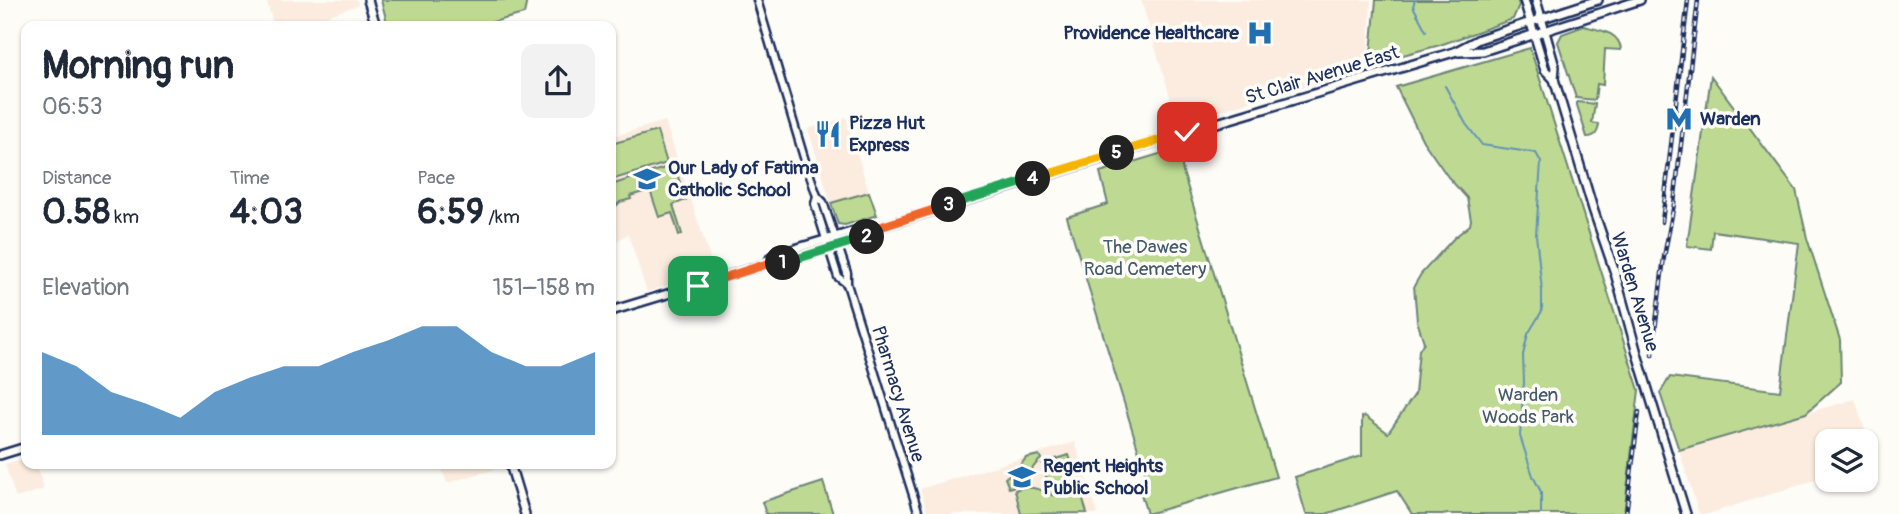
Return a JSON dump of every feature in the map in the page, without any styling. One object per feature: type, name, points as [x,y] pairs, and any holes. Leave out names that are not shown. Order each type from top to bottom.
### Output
[{"type":"main road","points":[[368,0],[374,21]]},
{"type":"main road","name":"Warden Avenue","points":[[1524,0],[1545,70],[1554,79]]},
{"type":"main road","name":"Warden Avenue","points":[[1536,0],[1555,66],[1554,79],[1686,514]]},
{"type":"main road","name":"St Clair Avenue East","points":[[767,264],[771,257],[826,239],[868,227],[877,228],[1454,52],[1479,39],[1598,0]]},
{"type":"main road","name":"St Clair Avenue East","points":[[1454,52],[1483,51],[1640,0]]},
{"type":"main road","name":"St Clair Avenue East","points":[[616,310],[767,264],[774,266],[829,249],[870,235],[877,228]]},
{"type":"main road","points":[[0,455],[21,449]]},
{"type":"main road","points":[[512,469],[525,514]]},
{"type":"street","name":"Pharmacy Avenue","points":[[757,0],[805,161],[817,196],[823,202],[847,273],[848,284],[919,514]]},
{"type":"street","name":"Pharmacy Avenue","points":[[817,196],[815,204],[838,276],[848,284]]},
{"type":"shaded area","points":[[266,0],[357,0],[358,5],[312,21],[272,21]]},
{"type":"shaded area","name":"Providence Healthcare","points":[[1141,0],[1371,0],[1368,67],[1178,123]]},
{"type":"shaded area","points":[[846,117],[869,192],[831,203],[808,129]]},
{"type":"shaded area","name":"Our Lady of Fatima Catholic School","points":[[665,121],[714,270],[647,292],[628,234],[617,241],[616,238],[616,136]]},
{"type":"shaded area","points":[[1855,399],[1864,429],[1815,429],[1815,480],[1708,514],[1699,514],[1679,450]]},
{"type":"shaded area","name":"Regent Heights Public School","points":[[1075,442],[1098,514],[928,514],[920,489]]},
{"type":"shaded area","points":[[21,459],[21,469],[38,469],[44,489],[16,498],[5,464]]},
{"type":"shaded area","points":[[442,469],[496,469],[447,483]]},
{"type":"green space","points":[[381,0],[527,0],[524,14],[497,21],[387,21]]},
{"type":"green space","points":[[1376,0],[1517,0],[1519,5],[1513,19],[1440,45],[1370,64]]},
{"type":"green space","points":[[1584,26],[1613,36],[1620,44],[1621,50],[1605,49],[1603,85],[1597,84],[1595,100],[1576,98],[1558,42],[1562,34]]},
{"type":"green space","name":"Warden Woods Park","points":[[1530,48],[1639,390],[1624,514],[1412,514],[1397,491],[1326,514],[1306,514],[1295,477],[1362,456],[1362,417],[1365,416],[1388,433],[1415,394],[1419,350],[1424,342],[1417,321],[1414,286],[1421,274],[1454,238],[1470,225],[1467,198],[1448,177],[1423,141],[1396,87]]},
{"type":"green space","points":[[1711,76],[1796,190],[1807,238],[1840,340],[1841,382],[1806,413],[1679,450],[1660,393],[1670,377],[1780,391],[1799,243],[1713,231],[1711,249],[1687,246]]},
{"type":"green space","points":[[1577,102],[1595,104],[1592,123],[1599,124],[1593,136],[1587,137]]},
{"type":"green space","points":[[657,131],[667,163],[616,178],[616,143]]},
{"type":"green space","name":"The Dawes Road Cemetery","points":[[1179,148],[1183,172],[1276,477],[1147,514],[1138,484],[1148,481],[1067,217],[1108,204],[1100,172]]},
{"type":"green space","points":[[674,165],[686,200],[673,205],[682,234],[679,235],[672,213],[659,217],[650,190],[630,196],[631,199],[616,206],[616,183]]},
{"type":"green space","points":[[869,192],[877,215],[845,225],[838,224],[831,203]]},
{"type":"green space","points":[[1039,455],[1041,459],[1024,479],[1009,488],[1005,478],[1026,458]]},
{"type":"green space","points":[[1069,455],[1087,513],[1021,514],[1015,490],[1034,488],[1052,495],[1042,463]]},
{"type":"green space","points":[[823,482],[833,514],[766,514],[762,502]]},
{"type":"waterway","points":[[1415,0],[1413,6],[1426,31]]},
{"type":"waterway","points":[[1445,86],[1466,124],[1482,145],[1536,153],[1541,162],[1536,235],[1542,311],[1528,334],[1523,355],[1520,436],[1541,492],[1541,514]]},
{"type":"railway","points":[[1662,222],[1688,0]]},
{"type":"railway","points":[[1652,355],[1664,257],[1674,204],[1698,0]]},
{"type":"railway","points":[[1626,514],[1639,412]]},
{"type":"place","name":"Providence Healthcare","points":[[1260,33]]},
{"type":"place","name":"Warden","points":[[1679,119]]},
{"type":"place","name":"Pizza Hut Express","points":[[828,134]]},
{"type":"place","name":"Our Lady of Fatima Catholic School","points":[[647,179]]},
{"type":"place","name":"Regent Heights Public School","points":[[1022,477]]},
{"type":"route","points":[[698,286],[767,264],[774,266],[870,235],[877,228],[1187,132]]}]
